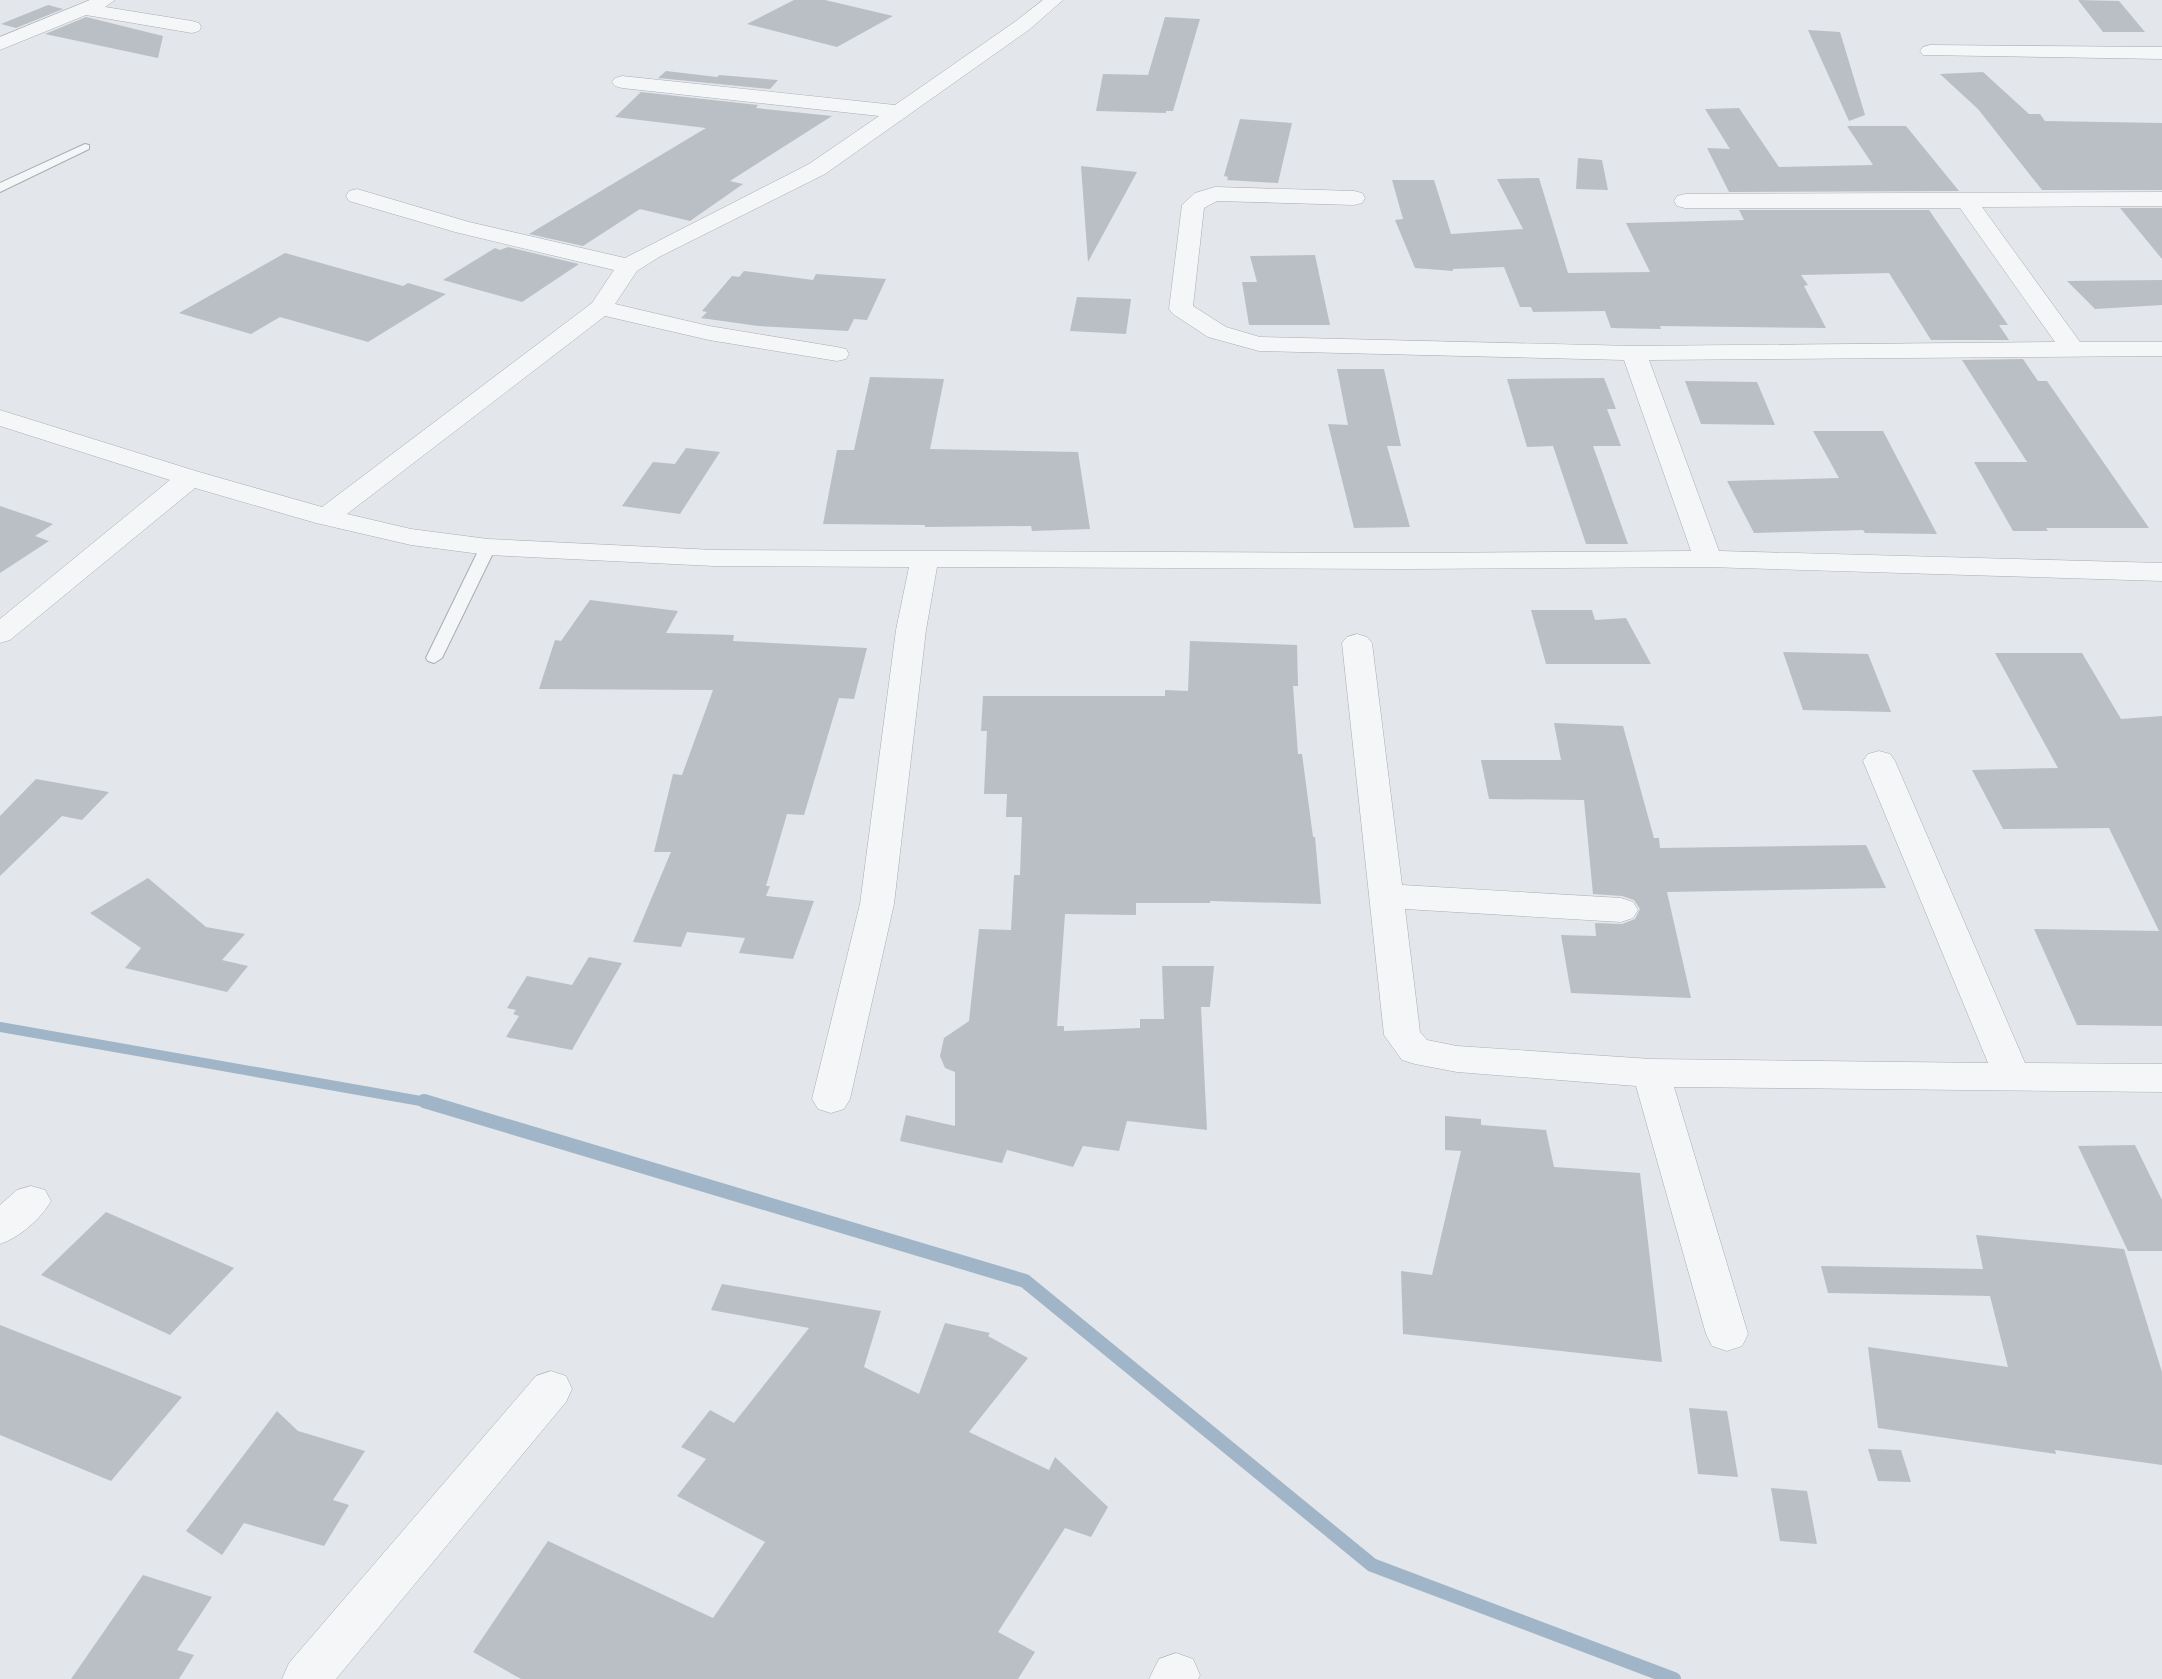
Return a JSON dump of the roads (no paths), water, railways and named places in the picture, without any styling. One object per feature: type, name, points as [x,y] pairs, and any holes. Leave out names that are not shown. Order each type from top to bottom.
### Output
[{"type":"street","points":[[0,44],[106,0]]},
{"type":"street","points":[[326,517],[601,308],[628,266],[651,252],[817,169],[1023,25],[1054,0]]},
{"type":"street","points":[[84,9],[192,27]]},
{"type":"street","points":[[1930,51],[2162,53]]},
{"type":"street","points":[[622,82],[899,112]]},
{"type":"street","points":[[1353,198],[1215,194],[1203,198],[1193,205],[1181,309],[1217,332],[1259,344],[1634,353],[2162,349]]},
{"type":"street","points":[[357,196],[463,227],[628,266]]},
{"type":"street","points":[[1685,201],[2162,199]]},
{"type":"street","points":[[1966,201],[2072,349]]},
{"type":"street","points":[[601,308],[709,333],[837,354]]},
{"type":"street","points":[[1634,353],[1708,559]]},
{"type":"street","points":[[0,418],[190,478],[326,517],[411,537],[488,547],[714,558],[1396,561],[1708,559],[2162,572]]},
{"type":"street","points":[[0,634],[190,478]]},
{"type":"street","points":[[831,1099],[877,904],[911,630],[925,558]]},
{"type":"street","points":[[1357,643],[1402,1035],[1415,1051],[1457,1059],[1651,1073],[2162,1078]]},
{"type":"street","points":[[1880,761],[2012,1076]]},
{"type":"street","points":[[1387,896],[1621,910]]},
{"type":"street","points":[[1651,1073],[1727,1334]]},
{"type":"street","points":[[0,1228],[31,1201]]},
{"type":"street","points":[[306,1679],[550,1389]]},
{"type":"lane","points":[[0,188],[85,147]]},
{"type":"lane","points":[[434,658],[488,547]]},
{"type":"waterway","points":[[0,1027],[429,1102]]},
{"type":"waterway","points":[[424,1101],[429,1102]]},
{"type":"waterway","points":[[429,1102],[1025,1281],[1372,1565],[1674,1679]]}]
